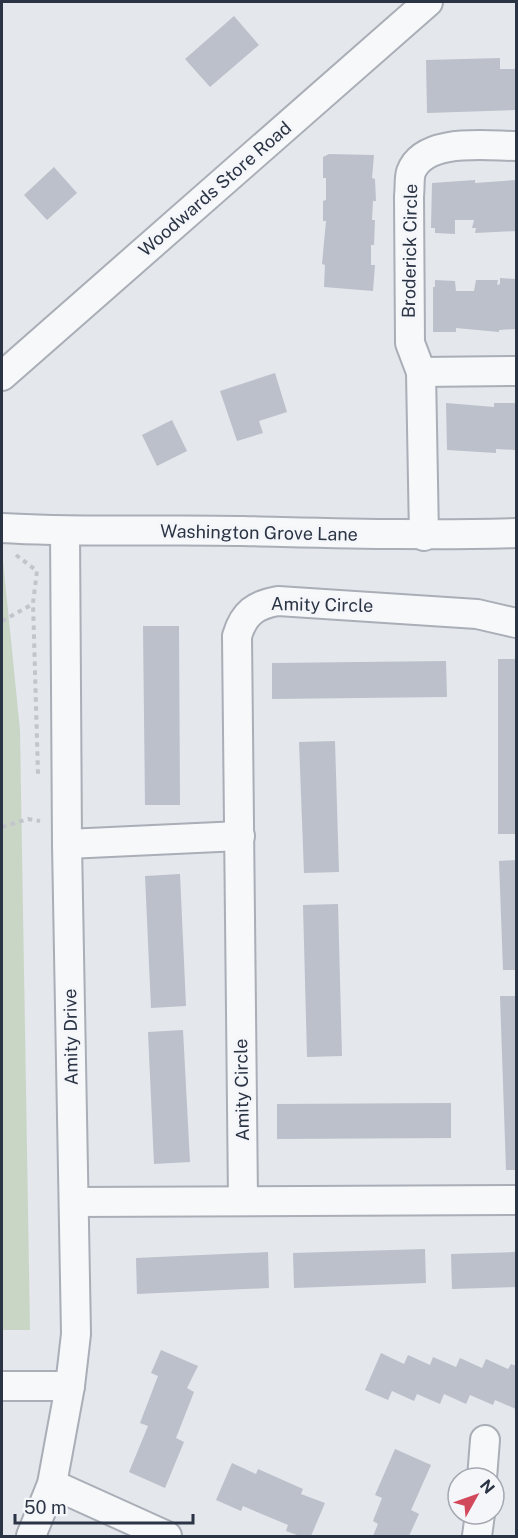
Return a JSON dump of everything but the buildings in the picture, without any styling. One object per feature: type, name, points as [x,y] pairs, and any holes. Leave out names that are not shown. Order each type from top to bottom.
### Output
[{"type":"street","name":"Woodwards Store Road","points":[[2,376],[428,2]]},
{"type":"street","name":"Broderick Circle","points":[[424,536],[421,372],[410,343],[409,195],[411,171],[421,158],[432,151],[449,146],[516,146]]},
{"type":"street","points":[[421,372],[516,371]]},
{"type":"street","name":"Washington Grove Lane","points":[[7,540],[65,532],[241,531],[424,536],[516,533]]},
{"type":"street","name":"Amity Drive","points":[[31,1536],[52,1484],[70,1386],[76,1334],[67,844],[65,532]]},
{"type":"street","name":"Amity Circle","points":[[243,1200],[237,636],[242,620],[253,608],[278,600],[477,614],[516,623]]},
{"type":"street","points":[[67,844],[240,836]]},
{"type":"street","points":[[75,1202],[516,1200]]},
{"type":"street","points":[[2,1386],[70,1386]]},
{"type":"street","points":[[483,1466],[485,1440]]},
{"type":"street","points":[[52,1484],[167,1536]]},
{"type":"path","points":[[7,540],[37,572],[33,603],[38,778]]},
{"type":"path","points":[[2,621],[33,603]]},
{"type":"path","points":[[2,827],[28,819],[40,823],[40,811]]},
{"type":"green space","points":[[2,551],[20,730],[30,1330],[2,1330]]}]
